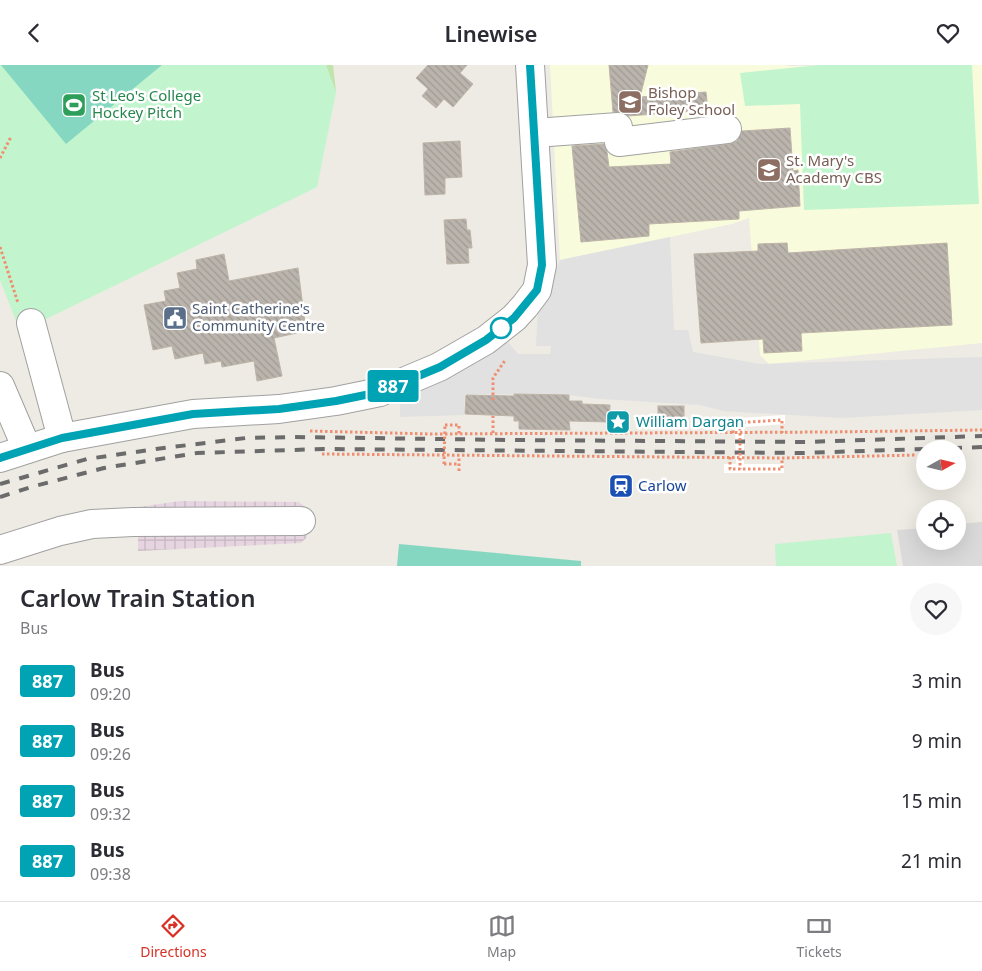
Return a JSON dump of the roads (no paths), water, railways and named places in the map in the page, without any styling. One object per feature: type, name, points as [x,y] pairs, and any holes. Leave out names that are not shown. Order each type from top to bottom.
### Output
[{"type":"street","points":[[0,458],[62,438],[193,414],[279,409],[336,401],[380,392],[440,367],[486,340],[514,318],[537,290],[542,265],[530,65]]},
{"type":"street","points":[[535,133],[618,127],[619,142],[728,129]]},
{"type":"street","points":[[31,323],[62,438]]},
{"type":"street","points":[[0,386],[27,449]]},
{"type":"street","points":[[0,550],[60,531],[92,524],[300,521]]},
{"type":"railway","points":[[0,484],[87,459],[246,438],[806,442],[982,436]]},
{"type":"railway","points":[[966,448],[982,447]]},
{"type":"railway","points":[[0,497],[104,468],[197,453],[324,449],[801,453],[916,449]]},
{"type":"place","name":"Bishop Foley School","points":[[630,102]]},
{"type":"place","name":"St Leo's College Hockey Pitch","points":[[74,105]]},
{"type":"place","name":"St. Mary's Academy CBS","points":[[769,170]]},
{"type":"place","name":"Saint Catherine's Community Centre","points":[[175,318]]},
{"type":"place","name":"William Dargan","points":[[618,422]]},
{"type":"place","name":"Carlow","points":[[621,486]]}]
